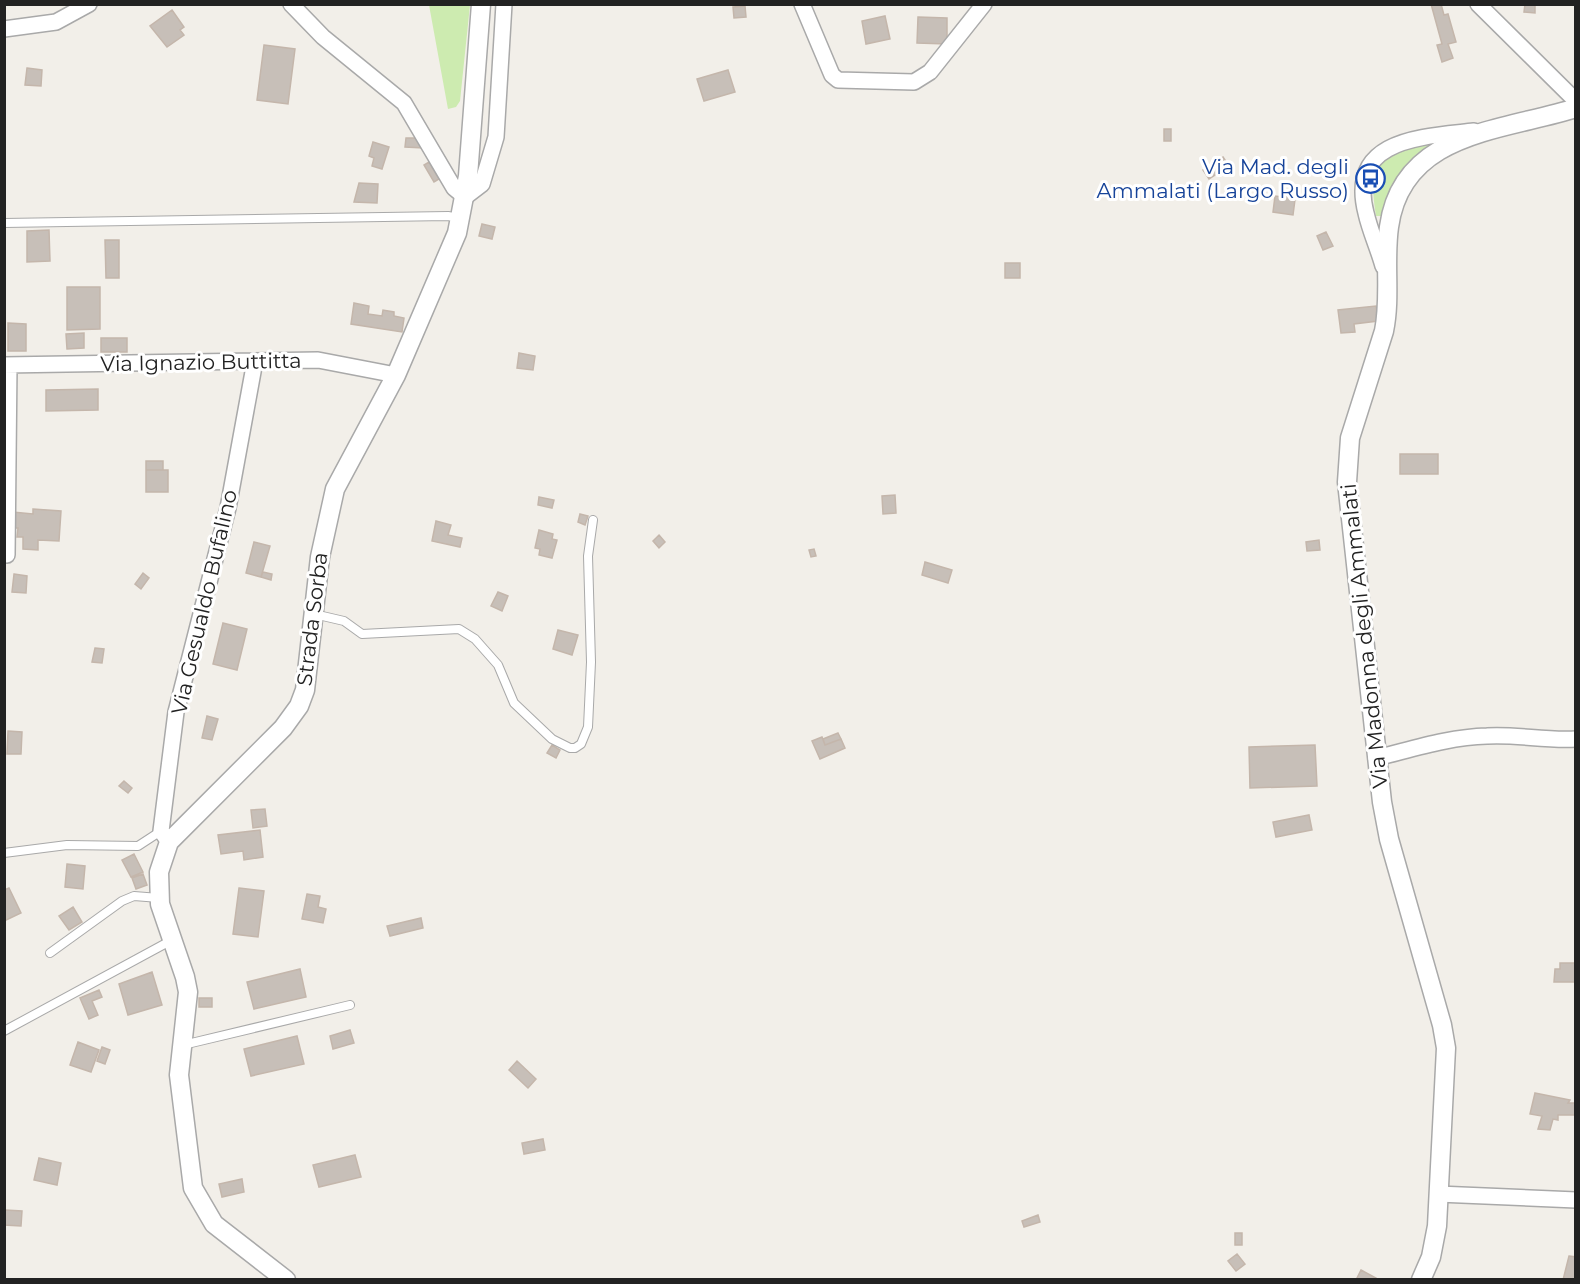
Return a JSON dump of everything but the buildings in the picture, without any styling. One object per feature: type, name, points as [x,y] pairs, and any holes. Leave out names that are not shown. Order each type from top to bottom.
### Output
[{"type":"street","points":[[6,32],[56,22],[89,4]]},
{"type":"street","points":[[291,4],[323,37],[404,103],[454,188],[465,197]]},
{"type":"street","points":[[465,197],[481,4]]},
{"type":"street","name":"Strada Sorba","points":[[286,1280],[214,1224],[197,1198],[180,1093],[181,1046],[188,992],[159,897],[159,872],[165,836],[283,728],[293,715],[308,677],[323,538],[335,489],[396,375],[449,253],[465,197],[482,184],[496,137],[504,4]]},
{"type":"street","points":[[802,4],[832,75],[838,80],[914,82],[930,72],[984,4]]},
{"type":"street","points":[[1478,4],[1575,101]]},
{"type":"street","name":"Via Madonna degli Ammalati","points":[[1422,1280],[1434,1244],[1446,1048],[1442,1025],[1389,839],[1376,758],[1347,466],[1350,438],[1384,331],[1388,311],[1389,224],[1395,203],[1404,185],[1428,157],[1451,143],[1489,129],[1526,123],[1575,108]]},
{"type":"street","points":[[1388,284],[1366,213],[1365,176],[1371,163],[1379,152],[1400,142],[1489,129]]},
{"type":"street","name":"Via Ignazio Buttitta","points":[[7,365],[318,360],[396,375]]},
{"type":"street","name":"Via Gesualdo Bufalino","points":[[165,836],[176,712],[228,508],[255,361]]},
{"type":"street","points":[[7,365],[7,555]]},
{"type":"street","points":[[1376,758],[1460,737],[1489,735],[1550,741],[1575,739]]},
{"type":"street","points":[[1438,1194],[1575,1200]]},
{"type":"lane","points":[[4,224],[447,216],[460,218]]},
{"type":"lane","points":[[314,614],[344,621],[363,634],[459,629],[476,639],[498,665],[514,703],[552,739],[570,748],[575,748],[581,744],[588,727],[591,662],[588,556],[593,519]]},
{"type":"lane","points":[[4,853],[67,845],[138,846],[165,836]]},
{"type":"lane","points":[[50,953],[122,901],[134,896],[159,897]]},
{"type":"lane","points":[[4,1031],[173,939]]},
{"type":"lane","points":[[181,1046],[350,1005]]},
{"type":"green space","points":[[429,5],[470,5],[460,101],[456,107],[448,109]]},
{"type":"green space","points":[[1429,143],[1429,146],[1411,162],[1383,216],[1376,216],[1373,183],[1380,164],[1398,152]]},
{"type":"place","name":"Via Mad. degli Ammalati (Largo Russo)","points":[[1370,178]]}]
